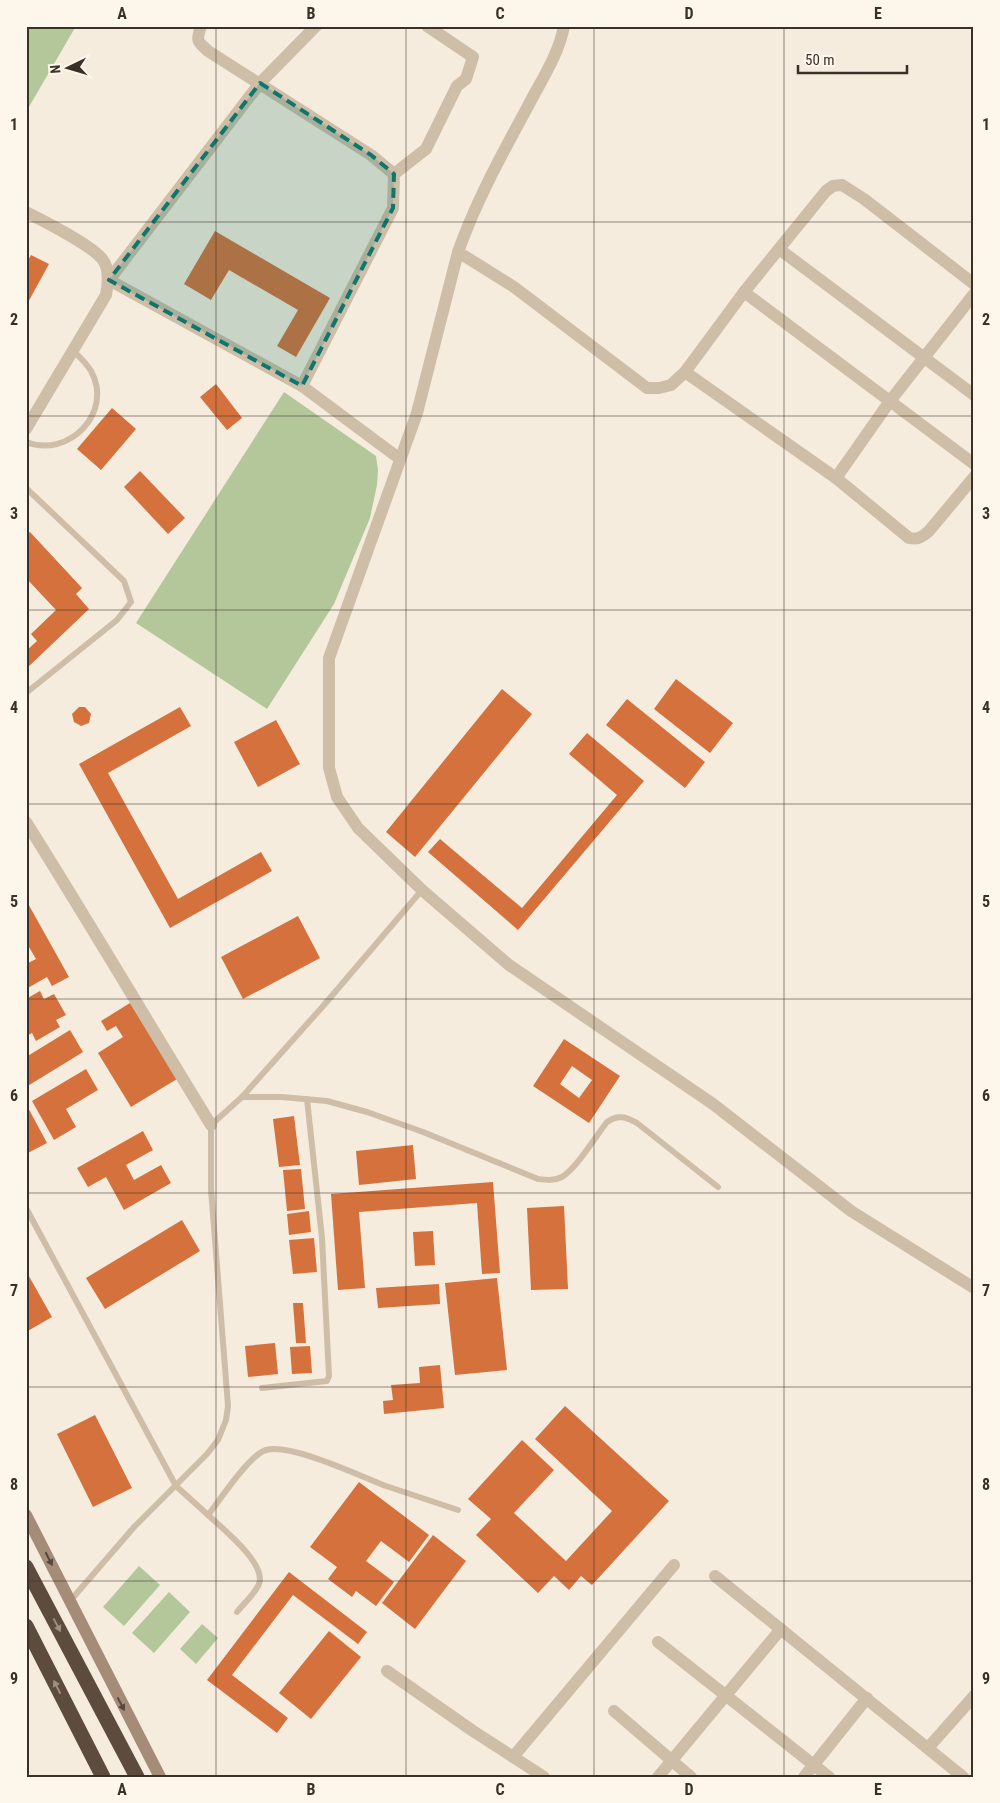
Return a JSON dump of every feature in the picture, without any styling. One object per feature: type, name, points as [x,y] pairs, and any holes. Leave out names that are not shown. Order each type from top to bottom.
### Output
[{"type":"highway","points":[[26,1567],[137,1777]]},
{"type":"highway","points":[[26,1626],[104,1777]]},
{"type":"street","points":[[201,26],[197,37],[199,42],[208,51],[371,155],[394,174]]},
{"type":"street","points":[[109,280],[260,83],[316,26]]},
{"type":"street","points":[[394,174],[426,149],[457,86],[466,79],[473,57],[427,26]]},
{"type":"street","points":[[564,26],[562,36],[549,65],[482,192],[458,252],[417,414],[329,658],[329,768],[337,797],[358,828],[422,890],[509,965],[714,1104],[851,1211],[974,1288]]},
{"type":"street","points":[[302,386],[393,208],[394,174]]},
{"type":"street","points":[[458,252],[514,287],[648,388],[671,385],[685,372],[744,292],[826,191],[833,186],[842,185],[864,199],[974,284]]},
{"type":"street","points":[[26,212],[90,248],[104,261],[109,280],[106,295],[26,429]]},
{"type":"street","points":[[779,249],[974,395]]},
{"type":"street","points":[[109,280],[302,386],[400,459]]},
{"type":"street","points":[[744,292],[974,464]]},
{"type":"street","points":[[836,478],[890,401],[974,294]]},
{"type":"street","points":[[685,372],[836,478],[908,538],[915,539],[929,531],[974,477]]},
{"type":"street","points":[[26,822],[94,930],[211,1125]]},
{"type":"street","points":[[26,1515],[160,1777]]},
{"type":"street","points":[[513,1757],[674,1565]]},
{"type":"street","points":[[715,1576],[963,1777]]},
{"type":"street","points":[[658,1777],[781,1629]]},
{"type":"street","points":[[658,1642],[829,1777]]},
{"type":"street","points":[[387,1671],[544,1777]]},
{"type":"street","points":[[928,1748],[974,1696]]},
{"type":"street","points":[[804,1777],[867,1698]]},
{"type":"street","points":[[614,1711],[692,1777]]},
{"type":"lane","points":[[26,442],[33,445],[48,446],[62,444],[75,437],[86,427],[93,414],[96,386],[92,372],[84,360],[73,351]]},
{"type":"lane","points":[[26,488],[124,581],[131,602],[117,620],[26,693]]},
{"type":"lane","points":[[70,1601],[135,1526],[207,1454],[218,1440],[226,1420],[228,1406],[211,1189],[211,1125],[242,1097],[324,1005],[422,890]]},
{"type":"lane","points":[[242,1097],[327,1101],[367,1112],[423,1132],[538,1179],[550,1180],[563,1176],[607,1122],[614,1117],[622,1116],[637,1123],[718,1187]]},
{"type":"lane","points":[[262,1388],[327,1381],[329,1376],[322,1238],[307,1099]]},
{"type":"lane","points":[[26,1208],[176,1486],[240,1545],[260,1571],[260,1583],[237,1612]]},
{"type":"lane","points":[[208,1515],[246,1466],[265,1450],[275,1449],[287,1450],[311,1457],[458,1510]]},
{"type":"highlighted area","points":[[260,83],[371,155],[394,174],[393,208],[302,386],[109,280]]},
{"type":"green space","points":[[26,26],[76,26],[26,112]]},
{"type":"green space","points":[[284,392],[376,456],[378,470],[370,518],[334,604],[267,709],[136,623]]},
{"type":"green space","points":[[139,1566],[160,1585],[124,1626],[103,1607]]},
{"type":"green space","points":[[169,1592],[190,1612],[154,1653],[132,1633]]},
{"type":"green space","points":[[202,1624],[218,1638],[196,1664],[180,1649]]},
{"type":"building","points":[[215,231],[330,298],[296,357],[277,346],[298,310],[229,270],[211,300],[184,284]]},
{"type":"building","points":[[31,255],[49,264],[26,306],[26,264]]},
{"type":"building","points":[[216,384],[242,418],[227,430],[200,397]]},
{"type":"building","points":[[112,408],[136,429],[101,470],[77,449]]},
{"type":"building","points":[[140,471],[185,518],[168,534],[124,487]]},
{"type":"building","points":[[30,532],[82,588],[76,594],[89,609],[26,669],[26,651],[37,641],[31,634],[56,610],[26,578],[26,535]]},
{"type":"building","points":[[676,679],[733,723],[710,753],[654,709]]},
{"type":"building","points":[[502,689],[532,714],[415,857],[386,832]]},
{"type":"building","points":[[627,699],[705,762],[685,788],[606,725]]},
{"type":"building","points":[[79,707],[85,707],[91,714],[89,723],[81,726],[74,722],[72,714]]},
{"type":"building","points":[[180,707],[191,726],[108,773],[178,899],[261,852],[272,871],[170,928],[79,764]]},
{"type":"building","points":[[276,720],[300,764],[258,787],[234,742]]},
{"type":"building","points":[[587,733],[644,781],[518,930],[428,852],[440,839],[522,908],[617,795],[569,754]]},
{"type":"building","points":[[26,900],[69,977],[52,986],[47,977],[26,989],[26,964],[36,959],[26,942]]},
{"type":"building","points":[[298,916],[320,958],[243,999],[221,957]]},
{"type":"building","points":[[40,991],[44,999],[54,994],[66,1015],[56,1020],[60,1027],[36,1041],[32,1033],[26,1036],[26,999]]},
{"type":"building","points":[[130,1003],[177,1079],[131,1107],[98,1053],[123,1037],[116,1026],[107,1031],[101,1021]]},
{"type":"building","points":[[70,1030],[83,1052],[26,1087],[26,1057]]},
{"type":"building","points":[[564,1039],[620,1076],[589,1123],[533,1086]],"holes":[[[572,1066],[592,1080],[579,1098],[560,1084]]]},
{"type":"building","points":[[86,1069],[98,1090],[66,1109],[76,1127],[54,1140],[32,1101]]},
{"type":"building","points":[[26,1104],[47,1143],[26,1154]]},
{"type":"building","points":[[294,1116],[300,1165],[279,1167],[273,1119]]},
{"type":"building","points":[[143,1131],[153,1150],[126,1165],[134,1180],[161,1165],[171,1183],[124,1210],[106,1177],[88,1187],[77,1168]]},
{"type":"building","points":[[413,1145],[416,1179],[359,1185],[356,1151]]},
{"type":"building","points":[[301,1169],[305,1209],[287,1211],[283,1170]]},
{"type":"building","points":[[493,1182],[500,1273],[482,1274],[477,1203],[359,1212],[365,1288],[338,1290],[331,1194]]},
{"type":"building","points":[[564,1206],[568,1289],[531,1290],[527,1208]]},
{"type":"building","points":[[309,1211],[311,1232],[289,1235],[287,1214]]},
{"type":"building","points":[[182,1220],[200,1251],[105,1309],[86,1278]]},
{"type":"building","points":[[433,1231],[435,1265],[415,1266],[413,1232]]},
{"type":"building","points":[[314,1238],[317,1272],[293,1274],[289,1240]]},
{"type":"building","points":[[26,1271],[52,1317],[26,1332]]},
{"type":"building","points":[[497,1278],[507,1370],[455,1375],[445,1283]]},
{"type":"building","points":[[439,1284],[440,1304],[378,1308],[376,1288]]},
{"type":"building","points":[[293,1303],[303,1303],[306,1343],[296,1343]]},
{"type":"building","points":[[275,1343],[278,1374],[248,1377],[245,1346]]},
{"type":"building","points":[[310,1346],[312,1373],[292,1374],[290,1347]]},
{"type":"building","points":[[440,1365],[444,1408],[384,1414],[383,1401],[393,1400],[391,1385],[420,1383],[419,1367]]},
{"type":"building","points":[[565,1406],[669,1501],[592,1585],[581,1576],[569,1590],[554,1576],[538,1593],[476,1535],[491,1519],[468,1499],[522,1440],[554,1470],[514,1513],[566,1561],[612,1511],[535,1439]]},
{"type":"building","points":[[95,1415],[132,1488],[93,1507],[57,1434]]},
{"type":"building","points":[[359,1482],[429,1535],[409,1562],[381,1541],[366,1561],[394,1582],[376,1606],[356,1591],[352,1597],[328,1579],[337,1567],[310,1547]]},
{"type":"building","points":[[433,1535],[466,1561],[415,1629],[382,1603]]},
{"type":"building","points":[[289,1572],[367,1632],[358,1644],[293,1595],[232,1675],[288,1718],[277,1733],[207,1680]]},
{"type":"building","points":[[329,1631],[361,1657],[311,1719],[279,1693]]}]
